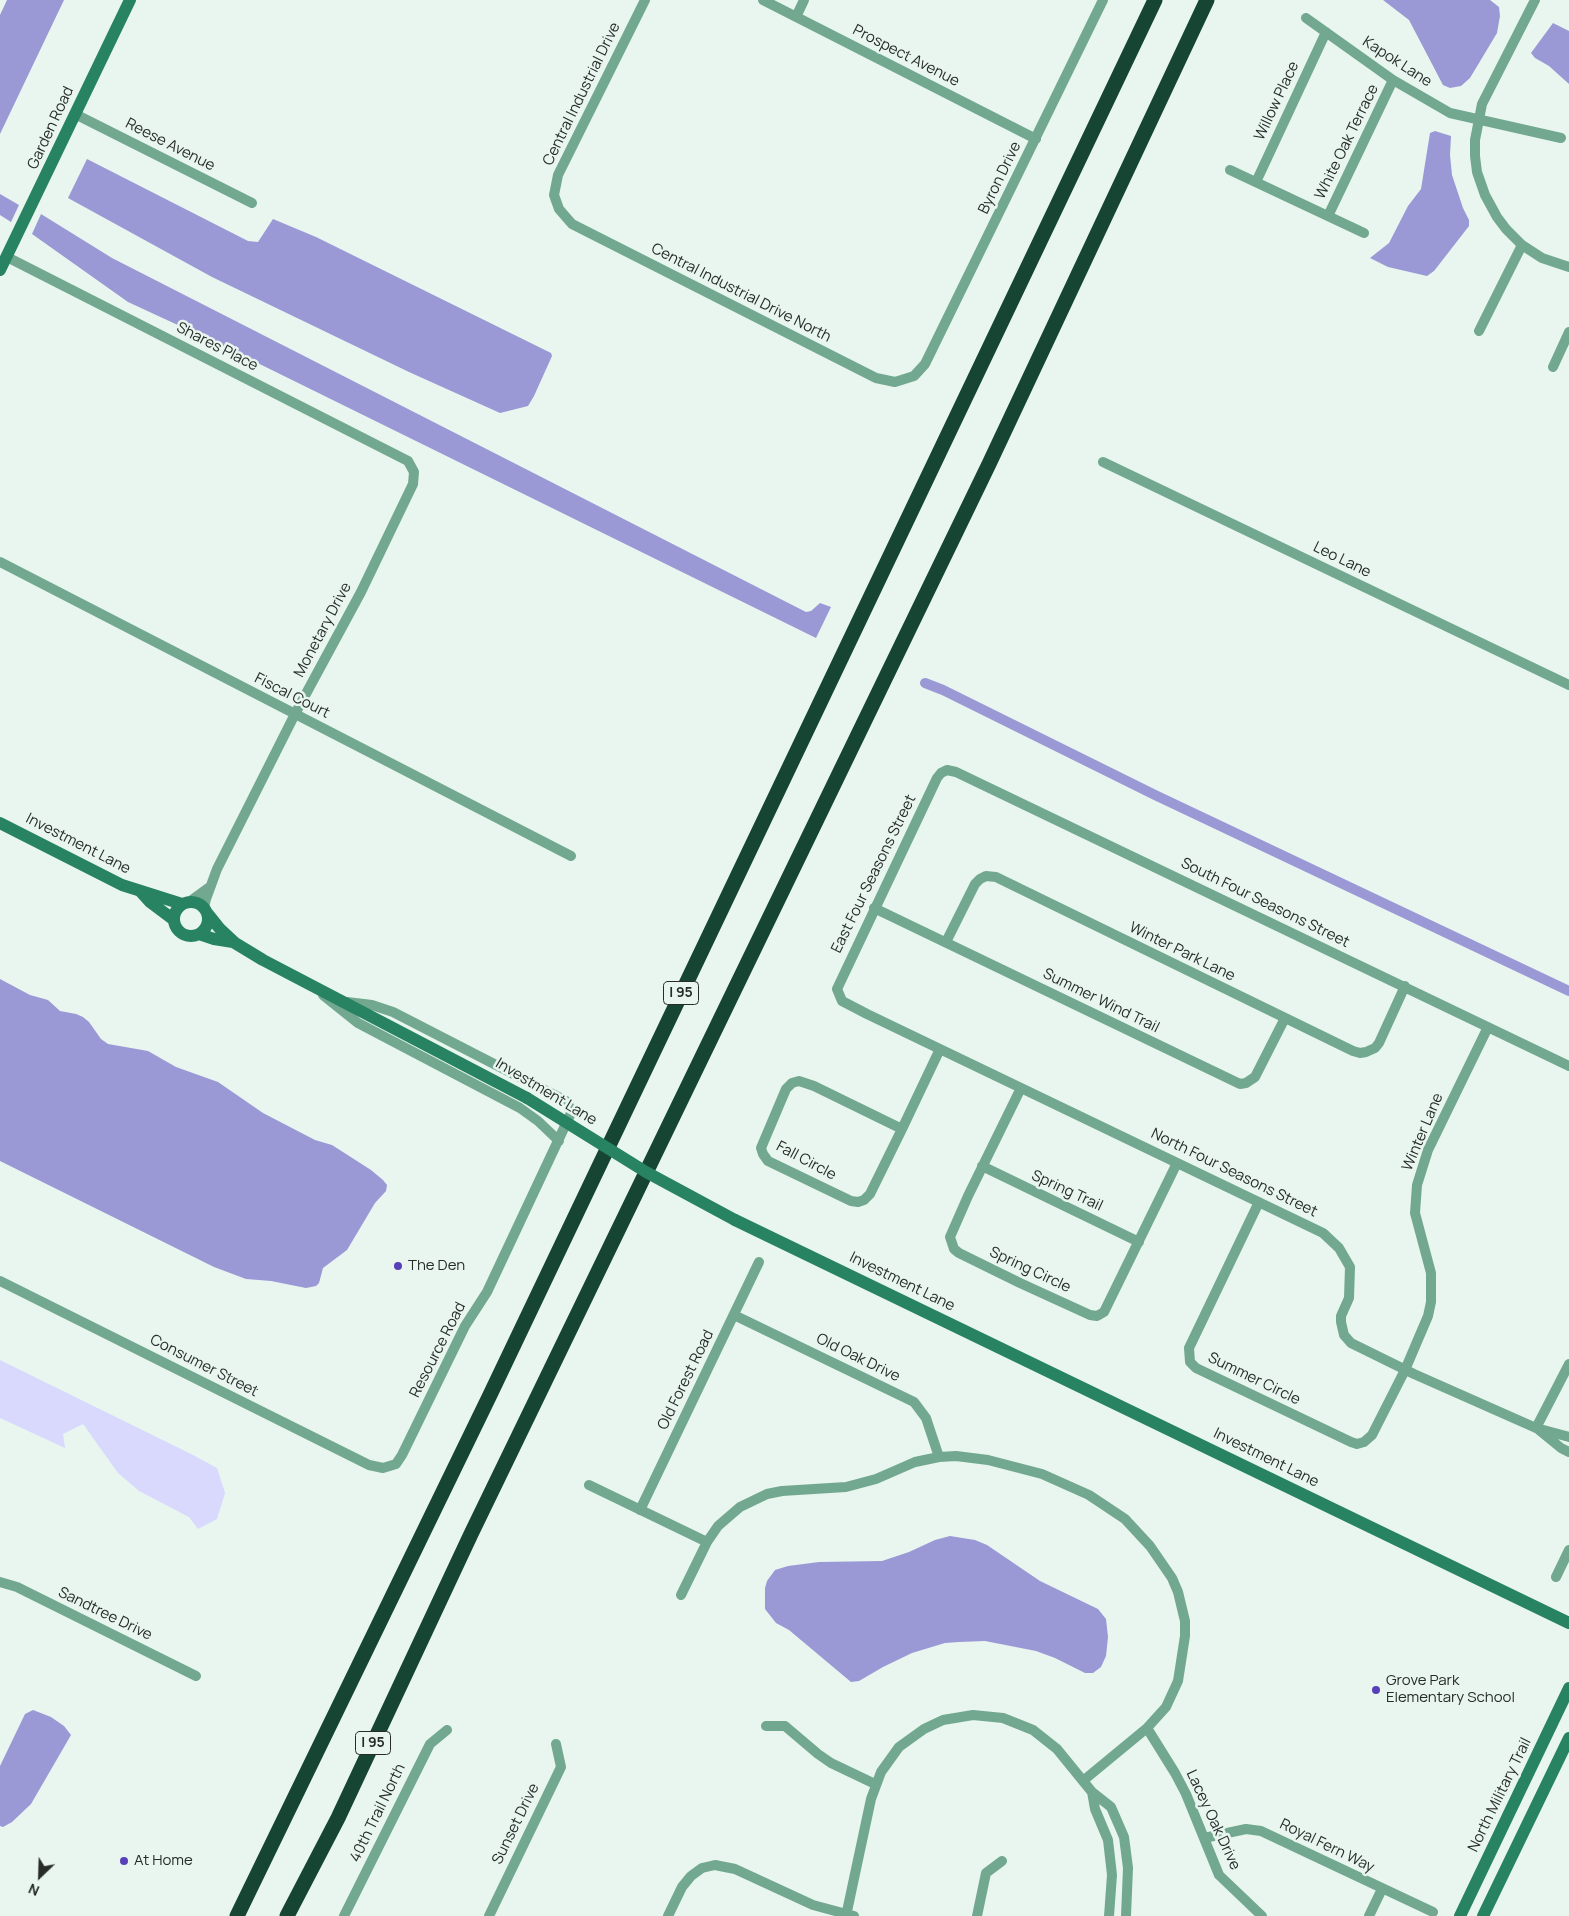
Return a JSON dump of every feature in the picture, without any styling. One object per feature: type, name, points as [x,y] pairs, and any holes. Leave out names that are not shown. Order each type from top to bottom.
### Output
[{"type":"highway","name":"I 95","points":[[237,1916],[489,1397],[1155,0]]},
{"type":"highway","name":"I 95","points":[[288,1916],[338,1818],[471,1534],[989,464],[1207,0]]},
{"type":"street","name":"Garden Road","points":[[0,270],[130,0]]},
{"type":"street","name":"Central Industrial Drive","points":[[556,203],[554,188],[558,175],[645,0]]},
{"type":"street","name":"Prospect Avenue","points":[[763,0],[1036,139]]},
{"type":"street","points":[[796,17],[804,0]]},
{"type":"street","name":"Byron Drive","points":[[922,369],[1103,0]]},
{"type":"street","points":[[1535,0],[1489,89],[1478,120],[1475,140],[1477,172],[1485,195],[1496,216],[1522,245],[1542,258],[1569,267]]},
{"type":"street","name":"Kapok Lane","points":[[1306,18],[1393,80],[1450,113],[1562,138]]},
{"type":"street","name":"Willow Place","points":[[1256,182],[1326,32]]},
{"type":"street","name":"White Oak Terrace","points":[[1328,216],[1393,80]]},
{"type":"street","name":"Reese Avenue","points":[[75,114],[252,203]]},
{"type":"street","points":[[1230,170],[1364,233]]},
{"type":"street","name":"Central Industrial Drive North","points":[[556,203],[562,215],[572,224],[876,378],[889,382],[902,381],[914,376],[922,369]]},
{"type":"street","points":[[1479,332],[1522,245]]},
{"type":"street","name":"Shares Place","points":[[6,257],[408,462],[412,466]]},
{"type":"street","points":[[1553,367],[1569,332]]},
{"type":"street","name":"Leo Lane","points":[[1103,462],[1569,685]]},
{"type":"street","name":"Monetary Drive","points":[[206,911],[217,869],[295,714],[361,592],[413,484],[414,472],[412,466]]},
{"type":"street","name":"Fiscal Court","points":[[0,562],[571,856]]},
{"type":"street","name":"East Four Seasons Street","points":[[838,995],[839,983],[936,778],[947,770]]},
{"type":"street","name":"South Four Seasons Street","points":[[947,770],[956,772],[1569,1066]]},
{"type":"street","name":"Investment Lane","points":[[0,823],[122,885],[186,903]]},
{"type":"street","name":"Winter Park Lane","points":[[946,942],[975,884],[986,876],[996,877],[1353,1051],[1366,1052],[1379,1043],[1405,986]]},
{"type":"street","points":[[186,903],[200,904],[206,911],[207,926],[199,934],[189,936],[177,928],[174,920],[176,911],[186,903],[211,886]]},
{"type":"street","name":"Investment Lane","points":[[142,892],[150,902],[174,920]]},
{"type":"street","name":"Summer Wind Trail","points":[[874,908],[1240,1084],[1246,1084],[1255,1077],[1285,1018]]},
{"type":"street","name":"Investment Lane","points":[[206,911],[220,930],[235,943],[263,960],[527,1098],[646,1172],[736,1220],[1569,1623]]},
{"type":"street","name":"Investment Lane","points":[[199,934],[235,943]]},
{"type":"street","points":[[311,986],[358,1023],[520,1108],[538,1121],[559,1141]]},
{"type":"street","name":"North Four Seasons Street","points":[[838,995],[842,1000],[867,1014],[1323,1233],[1339,1248],[1350,1267],[1349,1298],[1340,1322],[1344,1335],[1351,1343],[1405,1370],[1536,1428]]},
{"type":"street","name":"Resource Road","points":[[340,1000],[372,1005],[394,1012],[566,1101],[572,1111],[487,1292],[464,1326],[396,1464]]},
{"type":"street","name":"Winter Lane","points":[[1405,1370],[1423,1330],[1431,1302],[1431,1272],[1427,1254],[1417,1227],[1415,1213],[1417,1185],[1428,1150],[1488,1027]]},
{"type":"street","name":"Fall Circle","points":[[902,1129],[814,1086],[798,1081],[792,1083],[786,1089],[761,1148],[768,1161],[851,1201],[858,1202],[864,1200],[870,1194],[902,1129],[940,1049]]},
{"type":"street","name":"Spring Circle","points":[[1021,1088],[982,1166],[950,1237],[951,1243],[959,1253],[1020,1283],[1090,1315],[1097,1316],[1104,1312],[1177,1163]]},
{"type":"street","name":"Spring Trail","points":[[982,1166],[1139,1242]]},
{"type":"street","name":"Summer Circle","points":[[1259,1202],[1189,1348],[1190,1362],[1196,1368],[1252,1396],[1358,1444],[1364,1442],[1372,1434],[1405,1370]]},
{"type":"street","name":"Old Forest Road","points":[[640,1510],[759,1262]]},
{"type":"street","name":"Consumer Street","points":[[0,1281],[369,1465],[383,1468],[396,1464]]},
{"type":"street","name":"Old Oak Drive","points":[[734,1315],[914,1402],[926,1418],[939,1457]]},
{"type":"street","points":[[1536,1428],[1569,1364]]},
{"type":"street","points":[[1536,1428],[1569,1437]]},
{"type":"street","points":[[1536,1428],[1569,1452]]},
{"type":"street","points":[[681,1595],[707,1542],[718,1526],[740,1506],[767,1494],[859,1484],[915,1462],[939,1457],[964,1456],[988,1460],[1056,1480],[1089,1495],[1125,1519],[1150,1546],[1172,1578],[1178,1592],[1185,1621],[1186,1636],[1180,1675],[1173,1695],[1162,1713],[1147,1728],[1084,1780]]},
{"type":"street","points":[[589,1485],[707,1542]]},
{"type":"street","points":[[1556,1577],[1569,1550]]},
{"type":"street","name":"Sandtree Drive","points":[[0,1582],[17,1587],[196,1676]]},
{"type":"street","name":"North Military Trail","points":[[1460,1916],[1569,1688]]},
{"type":"street","points":[[668,1916],[682,1887],[690,1876],[702,1868],[715,1865],[729,1866],[797,1898],[849,1915],[875,1784],[889,1759],[911,1737],[924,1729],[943,1720],[973,1715],[1003,1718],[1033,1730],[1057,1748],[1092,1792],[1112,1807],[1124,1837],[1128,1868],[1126,1916]]},
{"type":"street","points":[[766,1726],[785,1726],[831,1763],[875,1784]]},
{"type":"street","name":"Lacey Oak Drive","points":[[1147,1728],[1186,1794],[1219,1875],[1252,1904],[1262,1916]]},
{"type":"street","name":"40th Trail North","points":[[344,1916],[426,1751],[430,1744],[447,1730]]},
{"type":"street","points":[[1483,1916],[1569,1738]]},
{"type":"street","name":"Sunset Drive","points":[[489,1916],[561,1767],[556,1744]]},
{"type":"street","points":[[1092,1792],[1095,1809],[1108,1840],[1112,1875],[1109,1916]]},
{"type":"street","name":"Royal Fern Way","points":[[1204,1838],[1246,1829],[1261,1831],[1433,1912]]},
{"type":"street","points":[[977,1916],[986,1873],[1002,1861]]},
{"type":"street","points":[[1369,1916],[1382,1889]]},
{"type":"shaded area","points":[[7,0],[64,0],[0,134],[0,15]]},
{"type":"shaded area","points":[[1383,0],[1490,0],[1499,7],[1500,16],[1497,33],[1470,78],[1461,86],[1450,88],[1443,85],[1409,20]]},
{"type":"shaded area","points":[[1553,23],[1569,31],[1569,84],[1531,53]]},
{"type":"shaded area","points":[[1435,131],[1451,136],[1452,175],[1469,220],[1469,226],[1434,271],[1427,276],[1388,267],[1370,258],[1389,243],[1408,206],[1421,189],[1430,133]]},
{"type":"shaded area","points":[[87,159],[248,241],[258,242],[273,219],[316,237],[551,353],[552,356],[534,396],[528,406],[500,413],[409,372],[212,277],[68,198]]},
{"type":"shaded area","points":[[0,194],[19,205],[11,222],[0,215]]},
{"type":"shaded area","points":[[41,214],[112,258],[806,612],[811,611],[820,603],[831,607],[816,638],[221,345],[128,302],[32,234]]},
{"type":"shaded area","points":[[0,979],[30,995],[48,1000],[60,1011],[83,1017],[101,1039],[108,1044],[148,1051],[176,1067],[218,1082],[263,1113],[315,1140],[332,1145],[383,1180],[387,1185],[386,1191],[375,1203],[347,1250],[323,1268],[319,1283],[316,1286],[306,1288],[271,1281],[246,1279],[214,1267],[0,1161]]},
{"type":"shaded area","points":[[0,1360],[217,1468],[225,1493],[217,1519],[198,1529],[189,1517],[139,1491],[118,1473],[83,1424],[63,1434],[65,1448],[0,1418]]},
{"type":"shaded area","points":[[950,1536],[975,1540],[987,1545],[1040,1581],[1098,1609],[1106,1619],[1108,1637],[1106,1656],[1101,1667],[1093,1673],[1085,1673],[1036,1651],[985,1641],[959,1642],[945,1643],[912,1653],[859,1681],[851,1682],[789,1630],[776,1623],[765,1609],[765,1588],[767,1581],[775,1570],[788,1566],[819,1562],[882,1561]]},
{"type":"shaded area","points":[[33,1710],[51,1717],[64,1726],[71,1735],[31,1804],[12,1822],[3,1827],[0,1826],[0,1766],[25,1714]]},
{"type":"waterway","points":[[925,683],[943,690],[1155,795],[1569,991]]},
{"type":"place","name":"The Den","points":[[398,1266]]},
{"type":"place","name":"Grove Park Elementary School","points":[[1376,1690]]},
{"type":"place","name":"At Home","points":[[124,1861]]}]
